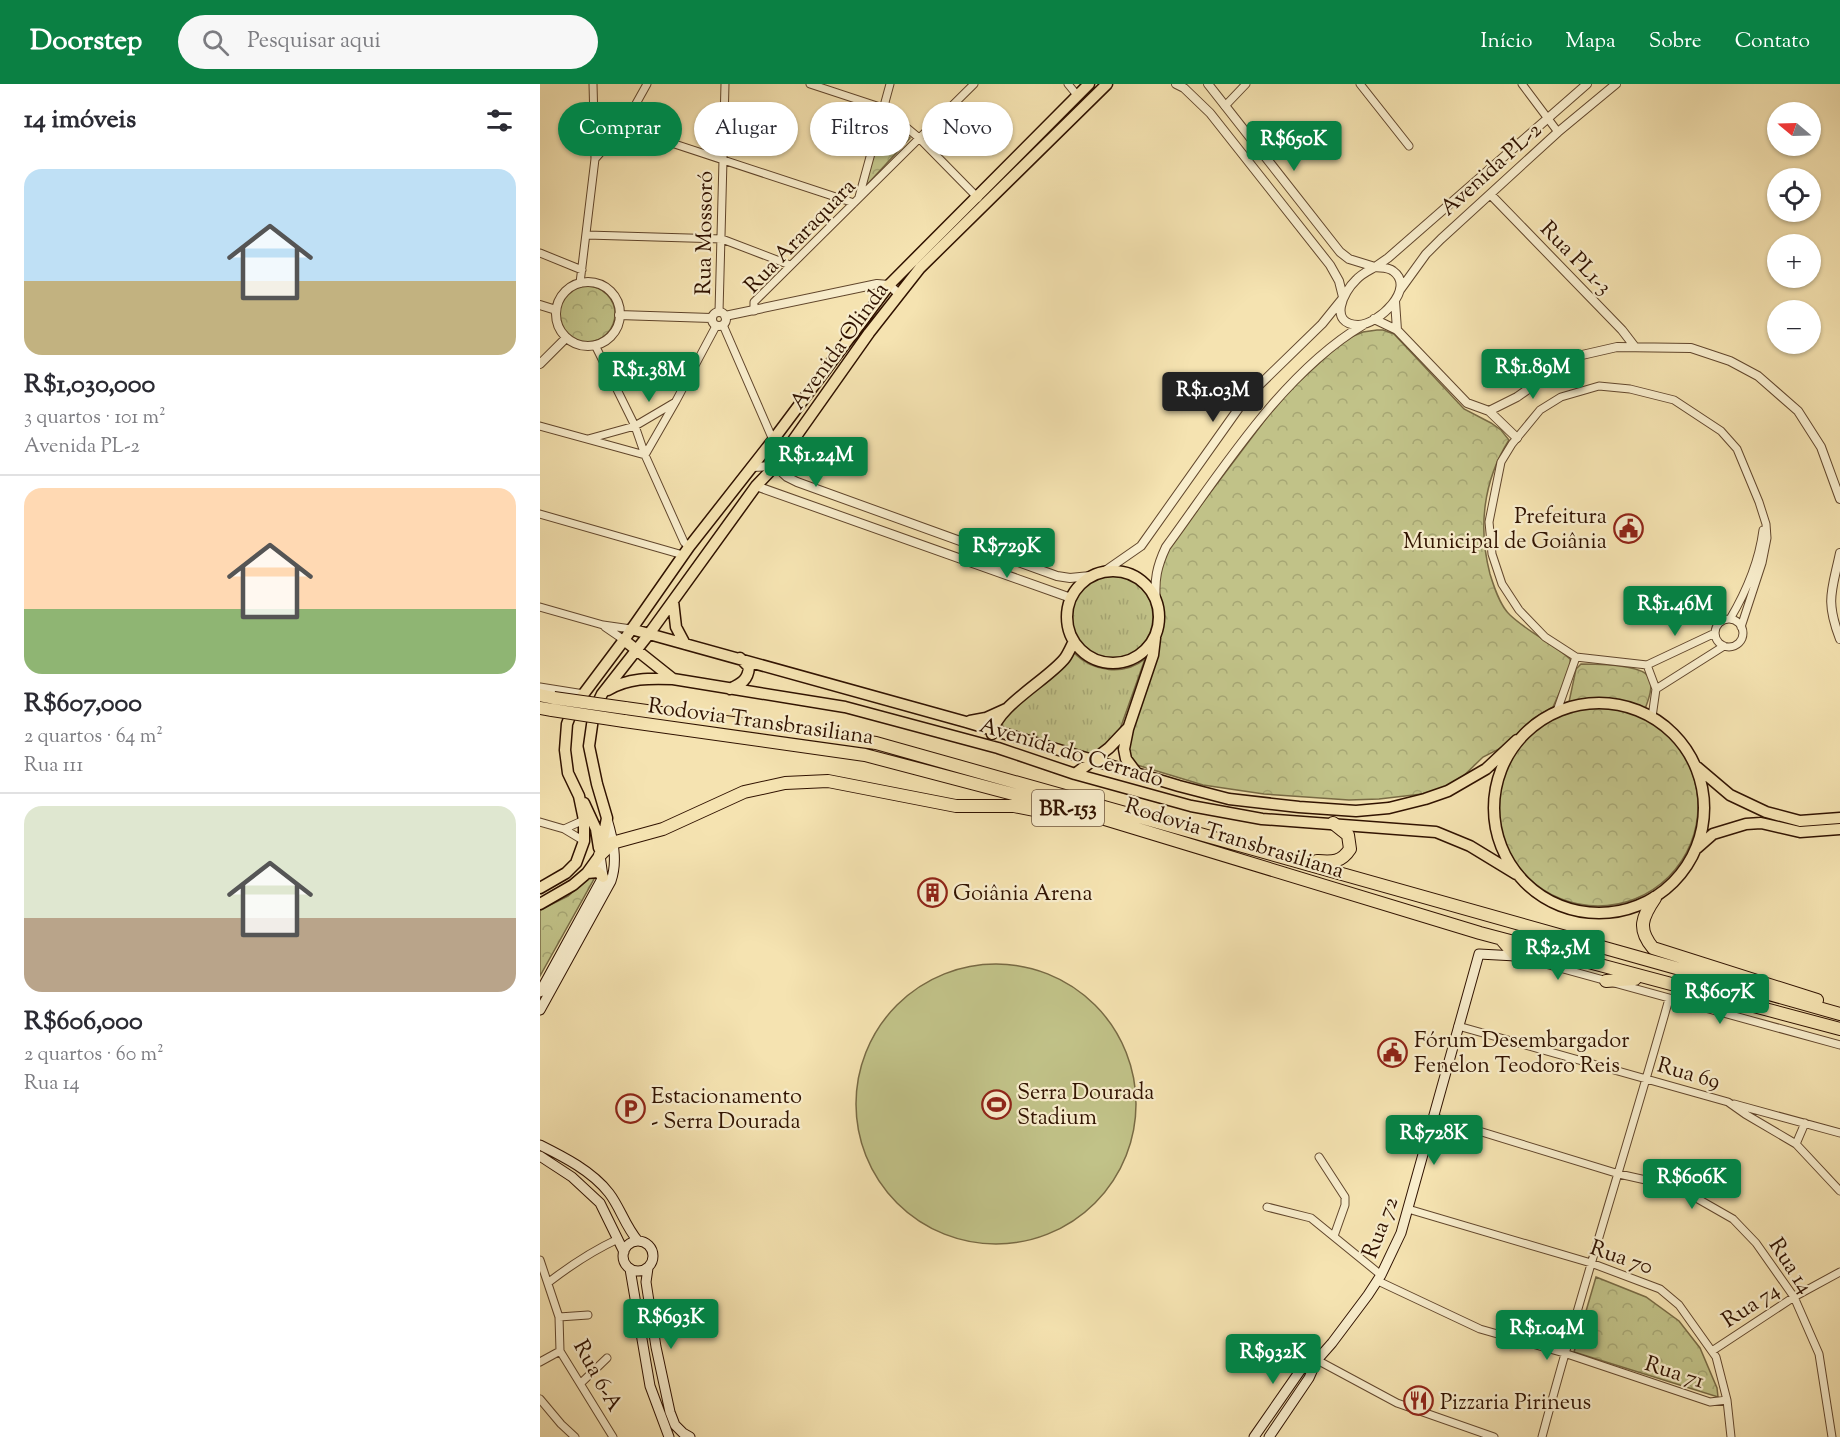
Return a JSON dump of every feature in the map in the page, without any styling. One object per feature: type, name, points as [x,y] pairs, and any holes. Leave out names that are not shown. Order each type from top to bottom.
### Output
[{"type":"highway","name":"Rodovia Transbrasiliana","points":[[540,695],[549,705],[624,721],[865,755],[1114,822],[1501,939],[1840,1029]]},
{"type":"highway","name":"Rodovia Transbrasiliana","points":[[549,705],[625,708],[876,743],[1840,1012]]},
{"type":"highway","points":[[600,855],[612,843],[663,829],[744,792],[785,783],[828,781],[963,807],[1014,806],[1082,820],[1114,822]]},
{"type":"highway","points":[[1292,859],[1334,862],[1344,856],[1350,849],[1350,839],[1345,831],[1333,824]]},
{"type":"highway","points":[[1655,898],[1642,922],[1646,940],[1653,948],[1790,990],[1840,1012]]},
{"type":"highway","points":[[1501,939],[1516,956]]},
{"type":"highway","points":[[1606,981],[1627,979],[1669,984]]},
{"type":"main road","name":"Avenida Olinda","points":[[584,842],[584,820],[579,796],[568,772],[565,750],[567,724],[573,708],[686,551],[773,440],[889,285],[1075,116],[1107,84]]},
{"type":"main road","points":[[1082,90],[1090,102]]},
{"type":"main road","name":"Avenida Olinda","points":[[600,855],[607,818],[589,746],[594,711],[602,694],[649,634],[756,486],[775,466],[899,294],[980,200],[1082,90]]},
{"type":"main road","points":[[1065,107],[1075,116]]},
{"type":"main road","points":[[1135,771],[1126,759],[1124,749],[1128,729],[1153,655],[1159,617],[1156,601],[1148,587],[1136,576],[1121,571],[1104,571],[1090,576],[1079,585],[1071,598],[1067,612],[1068,627],[1074,641],[1092,658],[1117,663],[1129,660],[1149,645],[1155,634]]},
{"type":"main road","points":[[673,601],[676,627],[686,644]]},
{"type":"main road","name":"Avenida do Cerrado","points":[[631,629],[993,729],[1229,799],[1356,811],[1389,807],[1448,791],[1486,769],[1517,740]]},
{"type":"main road","name":"Avenida do Cerrado","points":[[624,640],[673,678],[845,707],[998,748],[1075,774],[1191,806],[1262,819],[1436,832],[1470,846],[1515,874]]},
{"type":"main road","points":[[998,748],[992,738],[993,729],[1009,707],[1065,658],[1074,641]]},
{"type":"main road","points":[[730,689],[744,682],[748,675],[749,667],[740,658]]},
{"type":"main road","points":[[602,694],[618,684],[649,678],[673,678]]},
{"type":"main road","points":[[1592,702],[1618,703],[1652,717],[1683,744],[1697,767],[1704,794],[1704,821],[1697,848],[1691,859],[1676,881],[1655,898],[1627,910],[1586,913],[1565,909],[1538,895],[1515,874],[1498,842],[1493,807],[1500,772],[1517,740],[1539,720],[1566,707],[1592,702]]},
{"type":"main road","points":[[966,722],[986,718],[1009,707]]},
{"type":"main road","points":[[1075,774],[1109,748],[1128,729]]},
{"type":"main road","points":[[1697,767],[1730,795],[1766,812],[1800,821],[1840,818]]},
{"type":"main road","points":[[540,1010],[550,984],[603,877],[596,829],[587,806],[579,796]]},
{"type":"main road","points":[[540,992],[550,984],[611,881],[615,870],[607,818]]},
{"type":"main road","points":[[1697,848],[1713,834],[1746,824],[1761,823],[1800,832],[1840,829]]},
{"type":"main road","points":[[540,888],[566,873],[576,863],[584,842],[600,855]]},
{"type":"main road","points":[[540,904],[573,885],[587,873],[600,855]]},
{"type":"main road","points":[[587,873],[598,872],[603,877]]},
{"type":"main road","name":"Rua 72","points":[[1317,1360],[1332,1344],[1379,1278],[1401,1233],[1479,954],[1516,956]]},
{"type":"main road","points":[[540,1145],[576,1164],[609,1192],[630,1231],[638,1240],[647,1243],[653,1251],[653,1260],[648,1268],[646,1282],[670,1412],[675,1425],[690,1437]]},
{"type":"main road","points":[[540,1156],[572,1177],[600,1203],[624,1252],[624,1261],[630,1269],[650,1386],[669,1437]]},
{"type":"main road","points":[[624,1252],[629,1244],[638,1240]]},
{"type":"main road","points":[[630,1269],[639,1271],[648,1268]]},
{"type":"main road","points":[[1254,1437],[1302,1368],[1317,1360]]},
{"type":"main road","points":[[1269,1437],[1309,1378],[1317,1360]]},
{"type":"street","points":[[580,283],[595,159],[593,84]]},
{"type":"street","points":[[637,102],[647,84]]},
{"type":"street","points":[[810,84],[865,102]]},
{"type":"street","points":[[885,102],[890,84]]},
{"type":"street","name":"Rua Araraquara","points":[[754,311],[754,302],[974,84]]},
{"type":"street","points":[[1068,84],[1082,90]]},
{"type":"street","points":[[1176,84],[1184,88],[1210,113],[1336,273],[1343,297],[1340,310],[1342,317],[1354,325],[1363,325]]},
{"type":"street","points":[[1156,601],[1154,586],[1156,568],[1166,547],[1265,413],[1324,352],[1386,312],[1400,290],[1400,280],[1394,272],[1349,259],[1340,252],[1208,84]]},
{"type":"street","points":[[1226,106],[1246,84]]},
{"type":"street","points":[[1360,84],[1408,146]]},
{"type":"street","points":[[1522,84],[1558,132]]},
{"type":"street","name":"Avenida PL-2","points":[[1375,267],[1587,84]]},
{"type":"street","name":"Avenida PL-2","points":[[1400,290],[1426,254],[1558,132],[1616,84]]},
{"type":"street","name":"Rua Mossoró","points":[[725,85],[719,319],[773,440],[777,455],[775,466]]},
{"type":"street","points":[[910,130],[980,200]]},
{"type":"street","points":[[682,146],[856,201],[869,156]]},
{"type":"street","name":"Rua PL1-3","points":[[1490,194],[1622,330],[1635,347]]},
{"type":"street","points":[[587,235],[722,239],[790,265]]},
{"type":"street","points":[[540,253],[582,270]]},
{"type":"street","points":[[1104,571],[1141,546],[1246,398],[1322,324],[1355,280],[1375,267]]},
{"type":"street","points":[[580,283],[594,283],[603,286],[611,292],[619,307],[617,327],[606,340],[595,345],[582,346],[566,338],[556,320],[556,310],[560,300],[566,291],[580,283]]},
{"type":"street","points":[[619,315],[719,319],[877,284],[889,285],[899,294]]},
{"type":"street","points":[[1395,301],[1397,330]]},
{"type":"street","points":[[540,304],[556,310]]},
{"type":"street","points":[[645,455],[719,319]]},
{"type":"street","points":[[1374,320],[1397,330],[1467,403],[1489,411],[1516,438]]},
{"type":"street","points":[[540,364],[566,338]]},
{"type":"street","points":[[540,514],[686,551],[635,426],[595,345]]},
{"type":"street","points":[[1489,411],[1517,397],[1582,355],[1617,347],[1691,348],[1730,362],[1758,376],[1798,411],[1821,447],[1840,499]]},
{"type":"street","points":[[1656,688],[1724,646],[1731,646],[1740,641],[1767,538],[1759,502],[1737,449],[1721,431],[1674,400],[1630,389],[1599,386],[1561,397],[1540,410],[1516,438],[1501,462],[1489,522],[1492,554],[1502,584],[1519,610],[1545,637],[1576,657],[1647,665],[1715,633]]},
{"type":"street","points":[[588,439],[635,426],[676,401]]},
{"type":"street","points":[[540,426],[645,455]]},
{"type":"street","points":[[752,467],[775,466],[787,477],[837,497],[1056,576],[1070,578],[1090,576]]},
{"type":"street","points":[[756,486],[1071,598]]},
{"type":"street","points":[[820,508],[824,499],[837,497]]},
{"type":"street","points":[[1730,619],[1742,600],[1756,562],[1764,519]]},
{"type":"street","points":[[1840,553],[1830,594],[1832,619],[1840,639]]},
{"type":"street","points":[[983,566],[992,564],[1005,566],[1012,560]]},
{"type":"street","points":[[540,607],[603,625],[631,629]]},
{"type":"street","points":[[1724,646],[1717,640],[1715,633],[1721,621],[1730,619],[1742,627]]},
{"type":"street","points":[[603,625],[624,640]]},
{"type":"street","points":[[1557,711],[1576,657]]},
{"type":"street","points":[[1647,665],[1656,688],[1652,717]]},
{"type":"street","points":[[540,687],[584,694]]},
{"type":"street","points":[[564,829],[584,820]]},
{"type":"street","points":[[540,822],[564,829],[584,842]]},
{"type":"street","points":[[1516,956],[1840,1045]]},
{"type":"street","points":[[1542,1437],[1564,1353],[1619,1174],[1669,999]]},
{"type":"street","name":"Rua 69","points":[[1458,1026],[1728,1102],[1797,1144],[1840,1191]]},
{"type":"street","points":[[1728,1102],[1840,1133]]},
{"type":"street","name":"Rua 14","points":[[1433,1117],[1619,1174],[1677,1187],[1733,1219],[1756,1243],[1794,1297],[1819,1354],[1832,1437]]},
{"type":"street","points":[[1797,1144],[1805,1123]]},
{"type":"street","points":[[1319,1157],[1345,1197],[1345,1205],[1334,1236]]},
{"type":"street","name":"Rua 71","points":[[1267,1207],[1311,1218],[1379,1278],[1480,1329],[1564,1353],[1710,1402],[1727,1400]]},
{"type":"street","name":"Rua 70","points":[[1408,1209],[1591,1263],[1660,1289],[1679,1305],[1716,1357],[1727,1400],[1731,1437]]},
{"type":"street","points":[[549,1282],[597,1249],[618,1239]]},
{"type":"street","name":"Rua 6-A","points":[[540,1260],[559,1317],[560,1351],[613,1437]]},
{"type":"street","name":"Rua 74","points":[[1712,1351],[1794,1297],[1840,1272]]},
{"type":"street","points":[[559,1317],[588,1315]]},
{"type":"street","points":[[540,1362],[560,1351]]},
{"type":"street","points":[[581,1383],[607,1358]]},
{"type":"street","points":[[1317,1360],[1397,1403],[1494,1437]]},
{"type":"street","points":[[540,1399],[575,1437]]},
{"type":"green space","points":[[873,156],[893,156],[864,188]]},
{"type":"green space","points":[[587,286],[598,288],[607,294],[613,303],[615,314],[613,325],[607,334],[598,340],[587,342],[576,340],[567,334],[561,325],[559,314],[561,303],[567,294],[576,288]]},
{"type":"green space","points":[[1377,330],[1394,334],[1464,409],[1491,423],[1509,440],[1493,472],[1488,488],[1484,522],[1486,557],[1495,590],[1506,611],[1524,627],[1570,659],[1571,667],[1553,707],[1534,718],[1503,747],[1483,757],[1448,791],[1349,800],[1264,794],[1203,785],[1137,765],[1128,758],[1130,732],[1161,635],[1158,585],[1164,554],[1271,412],[1292,388],[1351,337]]},
{"type":"green space","points":[[1111,575],[1127,578],[1141,587],[1150,601],[1153,617],[1150,633],[1141,647],[1127,656],[1111,659],[1095,656],[1081,647],[1072,633],[1069,617],[1072,601],[1081,587],[1095,578]]},
{"type":"green space","points":[[1074,653],[1090,664],[1109,670],[1128,668],[1145,659],[1119,732],[1093,755],[1003,730],[1002,719]]},
{"type":"green space","points":[[1581,664],[1628,667],[1644,673],[1649,677],[1651,685],[1645,709],[1607,700],[1569,702],[1576,669]]},
{"type":"green space","points":[[1598,706],[1627,710],[1645,718],[1669,735],[1686,759],[1694,777],[1698,806],[1694,835],[1686,853],[1669,877],[1645,894],[1627,902],[1598,906],[1569,902],[1551,894],[1527,877],[1510,853],[1502,835],[1498,806],[1502,777],[1510,759],[1527,735],[1551,718],[1569,710]]},
{"type":"green space","points":[[590,877],[594,879],[540,976],[540,910],[568,896]]},
{"type":"green space","name":"Serra Dourada Stadium","points":[[996,964],[1023,967],[1050,975],[1074,988],[1095,1005],[1112,1026],[1125,1050],[1133,1077],[1136,1104],[1133,1131],[1125,1158],[1112,1182],[1095,1203],[1074,1220],[1050,1233],[1023,1241],[996,1244],[969,1241],[942,1233],[918,1220],[897,1203],[880,1182],[867,1158],[859,1131],[856,1104],[859,1077],[867,1050],[880,1026],[897,1005],[918,988],[942,975],[969,967]]},
{"type":"green space","points":[[1596,1277],[1646,1297],[1679,1321],[1700,1348],[1717,1388],[1718,1397],[1574,1352]]},
{"type":"place","name":"Prefeitura Municipal de Goiânia","points":[[1628,528]]},
{"type":"place","name":"Goiânia Arena","points":[[932,892]]},
{"type":"place","name":"Fórum Desembargador Fenelon Teodoro Reis","points":[[1393,1052]]},
{"type":"place","name":"Serra Dourada Stadium","points":[[996,1104]]},
{"type":"place","name":"Estacionamento - Serra Dourada","points":[[630,1108]]},
{"type":"place","name":"Pizzaria Pirineus","points":[[1419,1401]]}]
